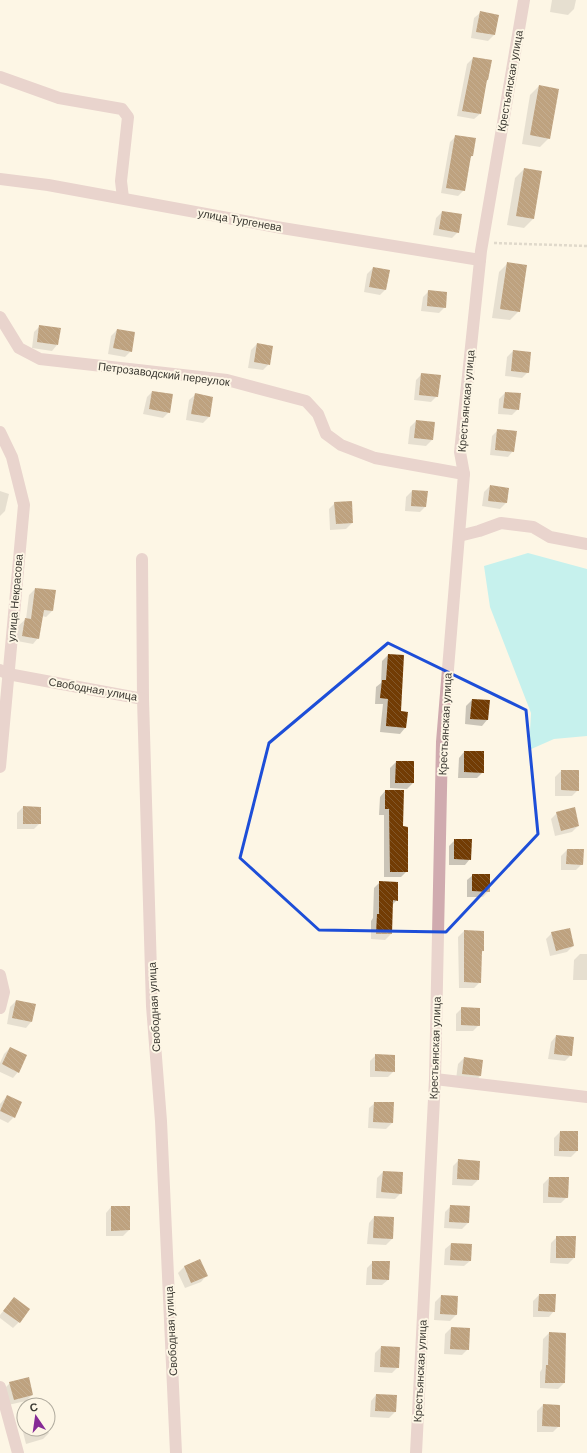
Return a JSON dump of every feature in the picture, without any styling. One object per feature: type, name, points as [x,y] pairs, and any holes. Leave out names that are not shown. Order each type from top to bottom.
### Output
[{"type":"street","name":"Крестьянская улица","points":[[416,1453],[435,1079],[442,742],[464,474],[460,452],[482,243],[524,0]]},
{"type":"street","points":[[0,77],[59,98],[122,109],[128,117],[121,181],[123,198]]},
{"type":"street","name":"улица Тургенева","points":[[0,179],[48,185],[282,228],[480,260]]},
{"type":"street","name":"Петрозаводский переулок","points":[[0,317],[19,348],[40,359],[226,380],[306,401],[318,414],[326,434],[341,445],[375,458],[464,474]]},
{"type":"street","name":"улица Некрасова","points":[[0,432],[12,457],[24,505],[4,672],[0,767]]},
{"type":"street","points":[[459,536],[501,523],[533,526],[550,537],[587,544]]},
{"type":"street","points":[[142,559],[143,698]]},
{"type":"street","name":"Свободная улица","points":[[4,672],[143,698],[152,1006],[161,1121],[176,1453]]},
{"type":"street","points":[[0,975],[4,992],[0,1008]]},
{"type":"street","points":[[435,1079],[587,1097]]},
{"type":"street","points":[[0,1387],[18,1453]]},
{"type":"path","points":[[482,243],[587,246]]},
{"type":"highlighted area","points":[[388,643],[526,710],[538,834],[446,932],[319,930],[240,858],[269,743]]},
{"type":"water","points":[[528,553],[587,569],[587,736],[554,739],[529,750],[531,713],[490,607],[484,566]]},
{"type":"building","points":[[480,11],[499,15],[495,35],[476,32]]},
{"type":"building","points":[[473,57],[492,60],[481,114],[462,111]]},
{"type":"building","points":[[539,85],[559,89],[550,139],[530,135]]},
{"type":"building","points":[[455,135],[476,138],[473,156],[471,156],[465,191],[446,188]]},
{"type":"building","points":[[524,168],[542,171],[534,219],[516,216]]},
{"type":"building","points":[[442,211],[462,214],[459,233],[439,229]]},
{"type":"building","points":[[507,262],[527,265],[520,312],[500,309]]},
{"type":"building","points":[[373,267],[390,270],[386,290],[369,287]]},
{"type":"building","points":[[428,290],[447,292],[446,308],[427,306]]},
{"type":"building","points":[[39,325],[61,328],[58,345],[37,342]]},
{"type":"building","points":[[117,329],[135,332],[132,352],[113,348]]},
{"type":"building","points":[[257,343],[273,346],[270,365],[254,362]]},
{"type":"building","points":[[513,350],[531,352],[529,373],[511,371]]},
{"type":"building","points":[[421,373],[441,375],[438,397],[419,395]]},
{"type":"building","points":[[152,391],[173,394],[170,413],[149,409]]},
{"type":"building","points":[[505,392],[521,393],[519,410],[503,408]]},
{"type":"building","points":[[195,393],[213,397],[210,417],[191,414]]},
{"type":"building","points":[[416,420],[435,422],[433,440],[414,438]]},
{"type":"building","points":[[497,429],[517,431],[514,452],[495,450]]},
{"type":"building","points":[[490,485],[509,488],[507,503],[488,501]]},
{"type":"building","points":[[412,490],[428,491],[426,507],[411,506]]},
{"type":"building","points":[[352,501],[353,523],[336,524],[334,502]]},
{"type":"building","points":[[35,588],[56,590],[53,611],[44,610],[39,639],[22,636],[25,618],[31,619]]},
{"type":"building","points":[[388,654],[404,655],[401,711],[408,712],[406,728],[386,726],[388,699],[380,698],[382,680],[386,680]]},
{"type":"building","points":[[472,699],[490,700],[488,720],[470,719]]},
{"type":"building","points":[[464,751],[484,751],[484,773],[464,772]]},
{"type":"building","points":[[396,761],[414,761],[414,783],[395,783]]},
{"type":"building","points":[[561,770],[579,770],[579,791],[561,790]]},
{"type":"building","points":[[385,790],[404,790],[403,826],[408,827],[408,872],[390,872],[389,809],[385,809]]},
{"type":"building","points":[[23,806],[41,807],[41,824],[23,824]]},
{"type":"building","points":[[575,807],[579,826],[561,831],[556,812]]},
{"type":"building","points":[[454,839],[472,839],[471,860],[454,859]]},
{"type":"building","points":[[567,849],[584,849],[583,865],[566,864]]},
{"type":"building","points":[[472,874],[490,874],[490,892],[472,891]]},
{"type":"building","points":[[379,881],[398,882],[398,901],[393,900],[392,934],[376,934],[377,914],[379,914]]},
{"type":"building","points":[[570,928],[574,946],[556,951],[551,932]]},
{"type":"building","points":[[464,930],[484,931],[481,983],[464,982]]},
{"type":"building","points":[[16,1000],[36,1004],[32,1022],[12,1018]]},
{"type":"building","points":[[461,1007],[480,1008],[480,1026],[461,1025]]},
{"type":"building","points":[[556,1035],[574,1037],[572,1056],[554,1054]]},
{"type":"building","points":[[10,1047],[27,1055],[19,1073],[2,1064]]},
{"type":"building","points":[[375,1054],[395,1055],[395,1072],[375,1071]]},
{"type":"building","points":[[464,1057],[483,1060],[481,1076],[462,1074]]},
{"type":"building","points":[[7,1095],[22,1102],[15,1118],[0,1111]]},
{"type":"building","points":[[374,1102],[394,1102],[393,1123],[373,1122]]},
{"type":"building","points":[[560,1131],[578,1131],[578,1151],[559,1151]]},
{"type":"building","points":[[458,1159],[480,1161],[479,1180],[457,1179]]},
{"type":"building","points":[[383,1171],[403,1172],[402,1194],[381,1192]]},
{"type":"building","points":[[549,1177],[569,1177],[568,1198],[548,1197]]},
{"type":"building","points":[[450,1205],[470,1206],[469,1223],[449,1222]]},
{"type":"building","points":[[111,1206],[130,1206],[130,1230],[111,1231]]},
{"type":"building","points":[[374,1216],[394,1217],[393,1239],[373,1238]]},
{"type":"building","points":[[556,1236],[576,1236],[575,1258],[556,1258]]},
{"type":"building","points":[[451,1243],[472,1244],[471,1261],[450,1260]]},
{"type":"building","points":[[200,1259],[208,1276],[191,1283],[184,1266]]},
{"type":"building","points":[[372,1261],[390,1261],[389,1280],[372,1279]]},
{"type":"building","points":[[539,1294],[556,1294],[555,1312],[538,1311]]},
{"type":"building","points":[[441,1295],[458,1296],[457,1315],[440,1314]]},
{"type":"building","points":[[14,1297],[30,1309],[20,1323],[3,1311]]},
{"type":"building","points":[[451,1327],[470,1328],[469,1350],[450,1349]]},
{"type":"building","points":[[549,1332],[566,1333],[565,1383],[545,1383],[546,1365],[548,1365]]},
{"type":"building","points":[[381,1346],[400,1347],[399,1368],[380,1367]]},
{"type":"building","points":[[29,1377],[33,1395],[16,1397],[16,1399],[14,1400],[9,1382]]},
{"type":"building","points":[[376,1394],[397,1395],[396,1412],[375,1411]]},
{"type":"building","points":[[543,1404],[560,1405],[560,1427],[542,1426]]}]
